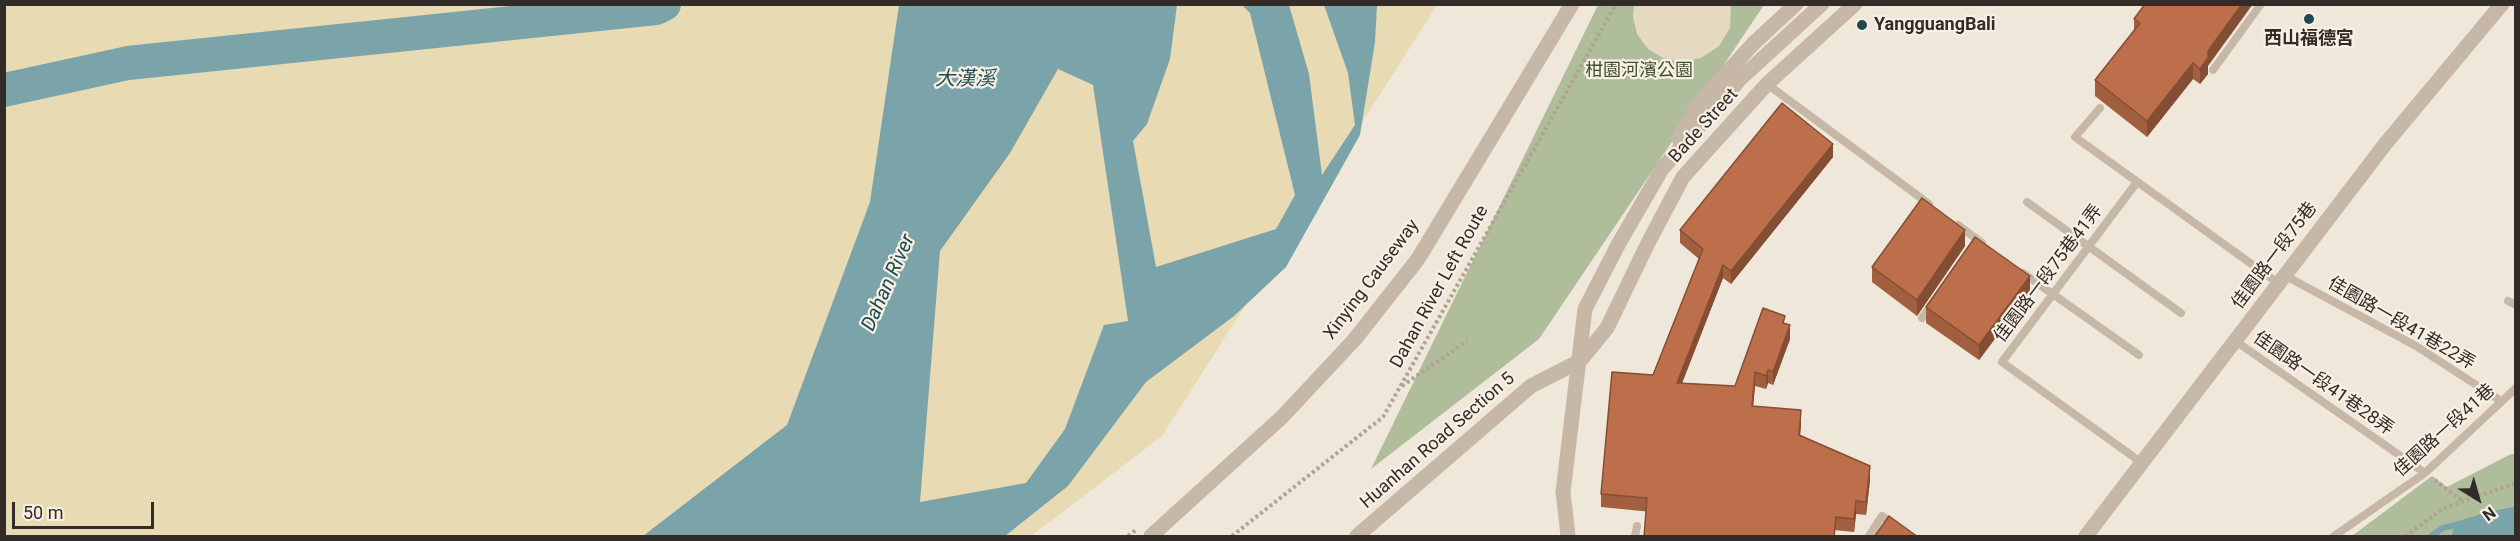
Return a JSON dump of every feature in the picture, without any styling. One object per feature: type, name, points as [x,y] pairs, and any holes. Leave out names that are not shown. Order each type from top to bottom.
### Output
[{"type":"street","name":"Xinying Causeway","points":[[1146,531],[1282,417],[1362,330],[1418,259],[1572,4]]},
{"type":"street","points":[[1662,169],[1699,103],[1753,44],[1796,4]]},
{"type":"street","name":"Bade Street","points":[[1568,537],[1563,492],[1585,309],[1619,243],[1662,169],[1740,79],[1822,4]]},
{"type":"street","name":"Bade Street","points":[[1580,361],[1607,328],[1683,177],[1767,84],[1855,4]]},
{"type":"street","name":"佳園路一段75巷","points":[[2086,537],[2386,143],[2502,4]]},
{"type":"street","name":"Huanhan Road Section 5","points":[[1357,537],[1532,386],[1580,361]]},
{"type":"lane","points":[[2213,70],[2261,4]]},
{"type":"lane","points":[[1767,84],[1939,211]]},
{"type":"lane","name":"佳園路一段41巷22弄","points":[[2100,108],[2075,137],[2137,182],[2281,279],[2416,346],[2501,401]]},
{"type":"lane","name":"佳園路一段75巷41弄","points":[[2137,182],[2002,362],[2142,463]]},
{"type":"lane","points":[[2027,202],[2181,313]]},
{"type":"lane","points":[[1948,218],[1986,246]]},
{"type":"lane","points":[[1971,248],[1977,239]]},
{"type":"lane","points":[[2015,267],[2139,355]]},
{"type":"lane","points":[[1922,318],[1934,301]]},
{"type":"lane","name":"佳園路一段41巷28弄","points":[[2234,340],[2425,473]]},
{"type":"lane","name":"佳園路一段41巷","points":[[2334,537],[2425,473],[2516,388]]},
{"type":"lane","points":[[1869,537],[1882,516],[1905,531]]},
{"type":"lane","points":[[1635,537],[1637,526]]},
{"type":"path","name":"Dahan River Left Route","points":[[1232,537],[1383,417],[1616,4]]},
{"type":"path","points":[[1399,388],[1467,341]]},
{"type":"path","points":[[2425,473],[2462,501]]},
{"type":"path","points":[[2405,537],[2444,508],[2516,483]]},
{"type":"path","points":[[1128,537],[1146,531]]},
{"type":"green space","name":"柑園河濱公園","points":[[1598,5],[1764,5],[1539,339],[1371,469]]},
{"type":"green space","points":[[2515,454],[2515,536],[2352,536],[2432,476],[2447,487]]},
{"type":"sand","points":[[4,5],[1437,5],[1162,436],[1031,536],[5,536]]},
{"type":"shaded area","points":[[1731,4],[1730,28],[1719,46],[1701,58],[1681,62],[1663,58],[1648,49],[1637,34],[1633,17],[1634,5]]},
{"type":"water","name":"大漢溪","points":[[899,5],[1177,5],[1170,59],[1147,124],[1133,141],[1156,267],[1276,229],[1295,195],[1250,13],[1242,5],[1289,5],[1309,74],[1322,175],[1355,125],[1348,73],[1324,5],[1377,5],[1375,42],[1360,135],[1286,267],[1234,316],[1146,382],[1068,486],[1005,536],[643,536],[787,425],[870,202]],"holes":[[[1058,69],[1093,85],[1128,321],[1104,325],[1065,429],[1026,483],[920,502],[940,251],[1010,153]]]},
{"type":"building","points":[[2145,4],[2242,4],[2208,51],[2208,58],[2200,69],[2193,63],[2147,121],[2095,80],[2140,23],[2134,19]]},
{"type":"building","points":[[1782,103],[1833,144],[1731,271],[1723,265],[1677,383],[1735,386],[1763,308],[1785,316],[1783,323],[1790,325],[1773,372],[1768,370],[1766,376],[1755,372],[1752,406],[1801,410],[1799,435],[1870,466],[1866,502],[1856,501],[1854,519],[1836,517],[1834,537],[1644,537],[1647,498],[1601,494],[1612,372],[1653,375],[1703,249],[1680,230]]},
{"type":"building","points":[[1922,198],[1965,230],[1917,300],[1872,267]]},
{"type":"building","points":[[1975,237],[2030,276],[1979,345],[1926,307]]},
{"type":"building","points":[[1889,516],[1918,537],[1874,537]]},
{"type":"waterway","points":[[4,90],[128,63],[656,8],[664,4]]},
{"type":"waterway","points":[[2431,536],[2443,528],[2516,510]]},
{"type":"waterway","points":[[2469,536],[2493,528],[2516,524]]},
{"type":"place","name":"西山福德宮","points":[[2309,19]]},
{"type":"place","name":"YangguangBali","points":[[1862,25]]},
{"type":"water label","name":"Dahan River","points":[[889,283]]}]
